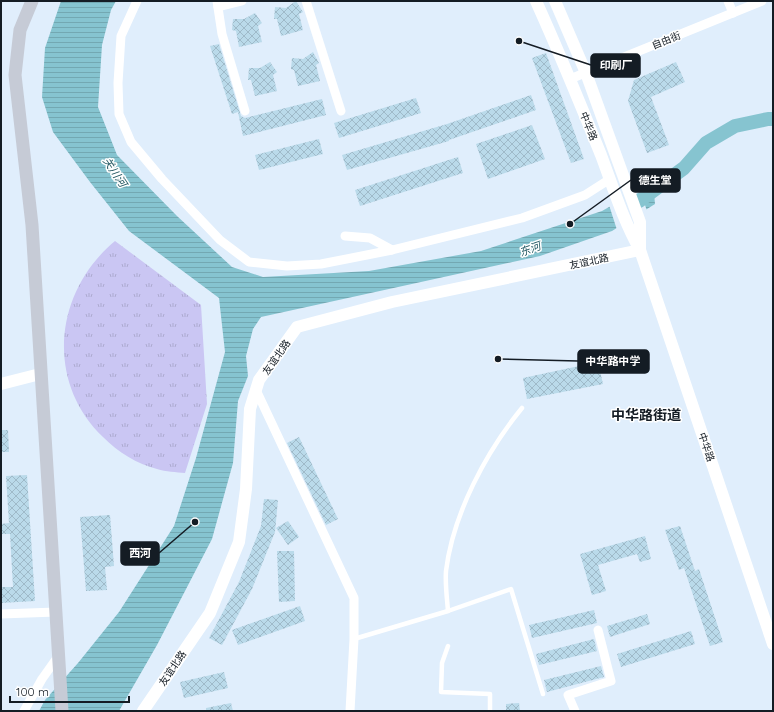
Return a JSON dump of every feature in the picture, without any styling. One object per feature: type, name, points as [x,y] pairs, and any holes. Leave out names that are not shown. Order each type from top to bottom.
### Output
[{"type":"main road","points":[[32,1],[20,30],[15,75],[32,225],[62,711]]},
{"type":"street","points":[[137,1],[121,36],[118,83],[119,114],[131,142],[162,180],[220,240],[249,262],[286,266],[321,264],[392,250],[522,218],[586,195],[611,181]]},
{"type":"street","points":[[242,1],[217,4],[222,34],[245,111]]},
{"type":"street","points":[[306,1],[341,111]]},
{"type":"street","name":"中华路","points":[[536,1],[570,79],[611,181],[626,225],[640,250],[773,644]]},
{"type":"street","name":"中华路","points":[[555,1],[586,73],[640,222],[640,250]]},
{"type":"street","points":[[728,1],[733,13]]},
{"type":"street","name":"自由街","points":[[570,79],[762,1]]},
{"type":"street","points":[[346,236],[370,238],[392,250]]},
{"type":"street","name":"友谊北路","points":[[143,711],[210,613],[239,542],[246,488],[250,408],[259,380],[297,327],[392,302],[640,250]]},
{"type":"street","points":[[1,384],[40,374]]},
{"type":"street","points":[[256,390],[354,598],[354,639],[350,711]]},
{"type":"street","points":[[1,614],[56,612]]},
{"type":"street","points":[[575,711],[568,695],[611,682],[598,630]]},
{"type":"street","points":[[24,711],[42,679],[59,655]]},
{"type":"lane","points":[[448,611],[446,572],[456,529],[479,473],[504,430],[522,408]]},
{"type":"lane","points":[[354,639],[448,611],[511,588],[543,694]]},
{"type":"lane","points":[[448,646],[442,663],[441,692],[490,694],[490,711]]},
{"type":"green space","points":[[115,241],[201,305],[207,404],[185,473],[164,471],[150,467],[135,461],[115,448],[103,437],[84,414],[72,389],[65,363],[64,336],[69,310],[80,285],[95,261]]},
{"type":"water","name":"关川河","points":[[61,1],[116,1],[111,10],[102,45],[98,107],[117,155],[177,216],[232,267],[263,277],[369,271],[481,251],[602,211],[653,182],[655,204],[612,231],[540,256],[261,317],[253,329],[246,356],[248,376],[238,401],[233,463],[212,539],[157,645],[119,711],[39,711],[45,700],[78,663],[119,612],[174,526],[196,458],[225,352],[219,298],[129,231],[53,132],[42,97],[45,48]]},
{"type":"pier","points":[[639,187],[647,211],[617,230],[609,205]]},
{"type":"building","points":[[296,1],[303,12],[299,14],[303,30],[281,36],[277,19],[274,19],[275,7],[286,8]]},
{"type":"building","points":[[255,13],[262,23],[258,26],[262,42],[239,47],[236,31],[232,30],[233,19],[244,19]]},
{"type":"building","points":[[219,44],[241,116],[245,118],[322,99],[326,115],[243,136],[238,112],[232,114],[210,46]]},
{"type":"building","points":[[313,52],[319,63],[316,65],[320,81],[298,86],[294,70],[291,69],[292,58],[303,59]]},
{"type":"building","points":[[546,53],[584,159],[571,163],[532,58]]},
{"type":"building","points":[[270,62],[277,72],[273,75],[277,91],[255,96],[251,80],[248,80],[249,68],[260,68]]},
{"type":"building","points":[[676,62],[685,82],[651,97],[669,145],[647,153],[628,101],[634,80]]},
{"type":"building","points":[[531,95],[536,110],[449,141],[347,170],[342,155],[447,124]]},
{"type":"building","points":[[416,98],[421,113],[339,138],[334,123]]},
{"type":"building","points":[[532,125],[545,159],[488,179],[476,144]]},
{"type":"building","points":[[319,139],[323,154],[259,170],[255,155]]},
{"type":"building","points":[[458,157],[463,173],[360,206],[355,190]]},
{"type":"building","points":[[598,362],[603,384],[527,399],[523,378]]},
{"type":"building","points":[[1,430],[8,430],[9,452],[1,452]]},
{"type":"building","points":[[299,437],[338,519],[326,525],[287,443]]},
{"type":"building","points":[[27,475],[35,601],[1,603],[1,587],[13,587],[10,534],[1,534],[1,524],[9,523],[6,476]]},
{"type":"building","points":[[264,499],[278,500],[275,532],[252,589],[222,645],[209,638],[239,582],[261,526]]},
{"type":"building","points":[[110,515],[114,566],[105,567],[107,590],[86,591],[80,517]]},
{"type":"building","points":[[288,521],[299,537],[288,545],[276,528]]},
{"type":"building","points":[[680,526],[695,571],[699,569],[723,642],[710,646],[684,568],[679,570],[665,530]]},
{"type":"building","points":[[645,536],[651,559],[640,562],[637,554],[598,565],[606,591],[592,595],[580,554]]},
{"type":"building","points":[[277,551],[294,551],[295,601],[279,602]]},
{"type":"building","points":[[300,606],[305,621],[238,645],[232,630]]},
{"type":"building","points":[[594,610],[597,623],[532,638],[529,625]]},
{"type":"building","points":[[647,614],[650,624],[610,637],[607,626]]},
{"type":"building","points":[[691,631],[695,644],[621,667],[617,654]]},
{"type":"building","points":[[594,639],[597,651],[539,665],[536,654]]},
{"type":"building","points":[[601,666],[604,677],[547,692],[544,680]]},
{"type":"building","points":[[224,672],[228,688],[184,698],[180,682]]},
{"type":"building","points":[[231,703],[233,711],[206,711],[206,708]]},
{"type":"building","points":[[519,703],[520,711],[506,711],[506,704]]},
{"type":"waterway","name":"东河","points":[[639,201],[684,168],[706,143],[735,126],[773,119]]},
{"type":"place","name":"印刷厂","points":[[519,41]]},
{"type":"place","name":"德生堂","points":[[570,224]]},
{"type":"place","name":"中华路中学","points":[[498,359]]},
{"type":"place","name":"西河","points":[[195,522]]},
{"type":"district","name":"中华路街道","points":[[646,415]]}]
